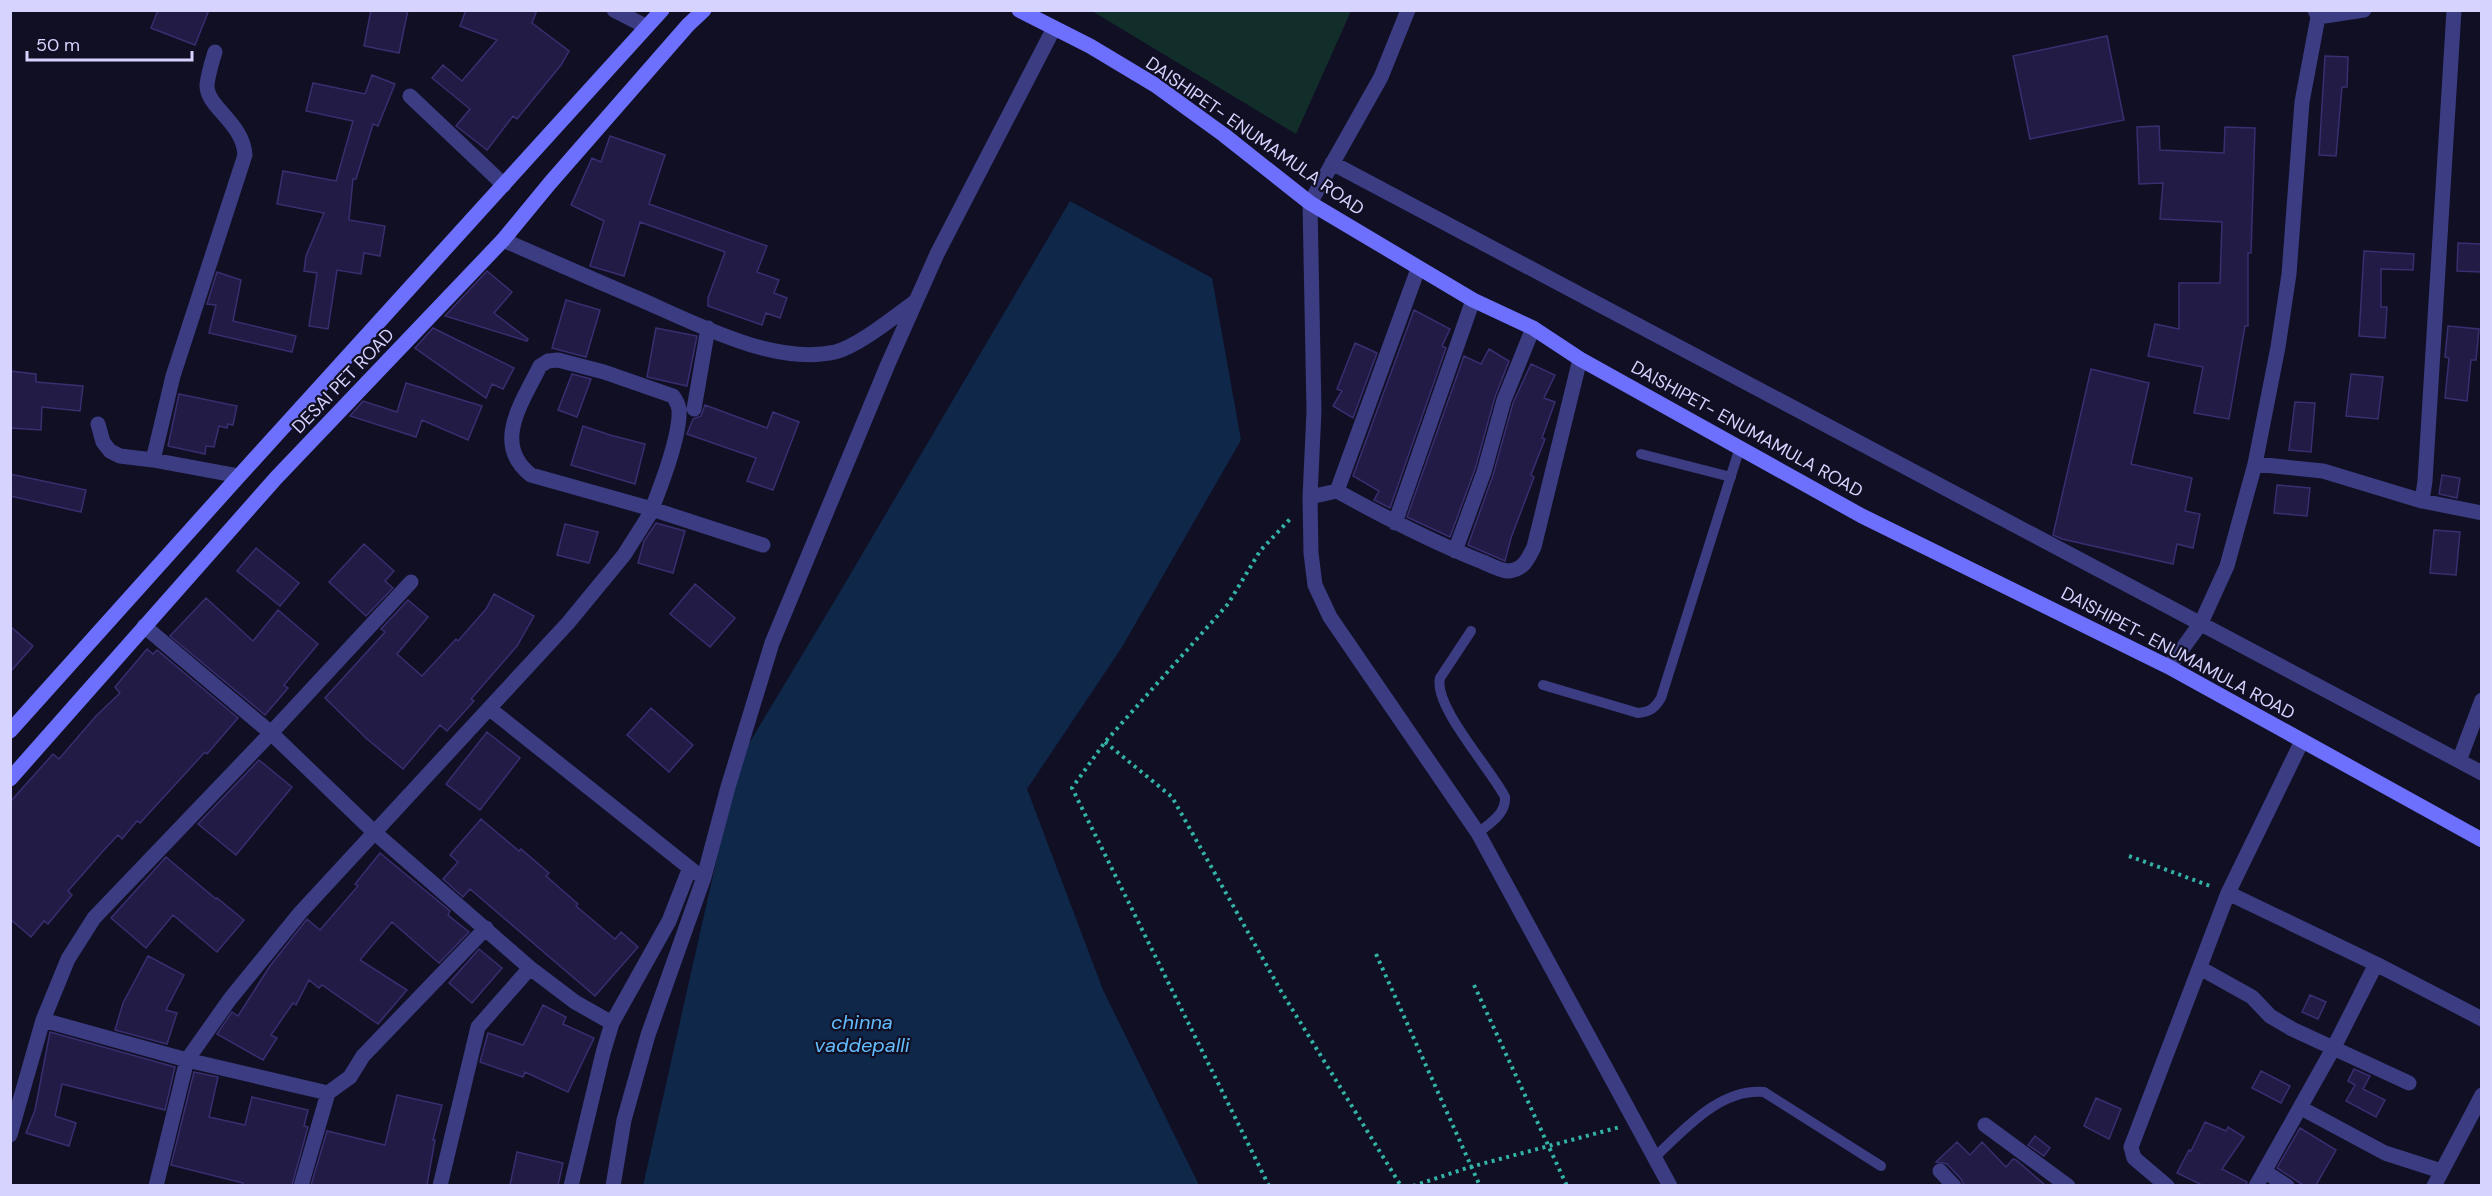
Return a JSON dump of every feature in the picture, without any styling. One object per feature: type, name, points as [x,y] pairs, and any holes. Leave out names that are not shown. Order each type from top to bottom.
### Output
[{"type":"street","points":[[614,10],[645,26]]},
{"type":"street","name":"DESAI PET ROAD","points":[[10,731],[645,26],[662,10]]},
{"type":"street","name":"DESAI PET ROAD","points":[[10,779],[276,478],[503,240],[611,113],[704,10]]},
{"type":"street","name":"DAISHIPET- ENUMAMULA ROAD","points":[[1019,10],[1090,46],[1155,86],[1224,135],[1310,203],[1418,269],[1473,300],[1533,328],[1580,359],[1862,516],[2169,667],[2481,840]]},
{"type":"street","points":[[1408,10],[1381,77],[1310,203],[1314,400],[1310,497],[1311,553],[1315,585],[1330,617],[1478,833],[1638,1123],[1660,1152],[1670,1185]]},
{"type":"street","points":[[2169,667],[2201,623],[2227,566],[2255,464],[2286,295],[2302,102],[2316,14],[2364,10]]},
{"type":"street","points":[[2422,501],[2454,10]]},
{"type":"street","points":[[613,1185],[624,1120],[648,1035],[704,877],[728,787],[772,643],[888,364],[937,254],[1054,28]]},
{"type":"street","points":[[153,460],[173,376],[245,155],[244,144],[236,127],[209,96],[207,86],[215,51]]},
{"type":"street","points":[[410,96],[504,185]]},
{"type":"street","points":[[1332,164],[2481,773]]},
{"type":"street","points":[[503,240],[708,328],[761,348],[809,355],[837,352],[873,332],[918,299]]},
{"type":"street","points":[[1337,491],[1418,269]]},
{"type":"street","points":[[1395,523],[1473,300]]},
{"type":"street","points":[[694,409],[708,328]]},
{"type":"street","points":[[1455,551],[1484,471],[1504,400],[1533,328]]},
{"type":"street","points":[[1310,497],[1337,491],[1395,523],[1455,551],[1506,571],[1520,568],[1527,561],[1534,547],[1580,359]]},
{"type":"street","points":[[156,1185],[187,1060],[244,982],[300,913],[568,623],[624,555],[652,509],[679,424],[679,406],[673,396],[604,372],[558,360],[548,361],[540,366],[511,430],[512,448],[518,465],[531,475],[652,509],[763,545]]},
{"type":"street","points":[[98,424],[103,442],[110,452],[120,456],[239,476]]},
{"type":"street","points":[[2255,464],[2323,471],[2422,501],[2481,513]]},
{"type":"street","points":[[10,1135],[43,1020],[68,959],[94,918],[271,734],[411,582]]},
{"type":"street","points":[[144,626],[271,734],[374,832],[530,968],[575,1002],[612,1023]]},
{"type":"street","points":[[2459,761],[2481,700]]},
{"type":"street","points":[[490,709],[644,829],[689,870],[704,877]]},
{"type":"street","points":[[2168,1185],[2134,1158],[2131,1148],[2228,893],[2302,741]]},
{"type":"street","points":[[571,1185],[612,1023],[669,921],[689,870]]},
{"type":"street","points":[[2228,893],[2376,964],[2481,1019]]},
{"type":"street","points":[[301,1185],[328,1093],[350,1077],[363,1056],[486,928]]},
{"type":"street","points":[[2256,1185],[2301,1108],[2376,964]]},
{"type":"street","points":[[440,1185],[478,1027],[501,998],[530,968]]},
{"type":"street","points":[[2200,968],[2252,997],[2270,1016],[2292,1029],[2409,1083]]},
{"type":"street","points":[[43,1020],[187,1060],[328,1093]]},
{"type":"street","points":[[2434,1185],[2481,1095]]},
{"type":"street","points":[[2301,1108],[2385,1153],[2442,1171]]},
{"type":"street","points":[[1985,1125],[2067,1185]]},
{"type":"street","points":[[1940,1171],[1954,1185]]},
{"type":"street","points":[[2264,1171],[2287,1185]]},
{"type":"lane","points":[[1543,685],[1638,714],[1649,712],[1656,707],[1661,698],[1740,447]]},
{"type":"lane","points":[[1641,454],[1731,477]]},
{"type":"lane","points":[[1471,631],[1440,678],[1439,685],[1446,707],[1505,797],[1506,805],[1501,813],[1478,833]]},
{"type":"lane","points":[[1660,1152],[1679,1133],[1722,1100],[1750,1091],[1764,1092],[1881,1166]]},
{"type":"path","points":[[1269,1185],[1072,788],[1106,742],[1228,604],[1260,551],[1310,497]]},
{"type":"path","points":[[1106,742],[1172,797],[1281,991],[1401,1185]]},
{"type":"path","points":[[2129,856],[2228,893]]},
{"type":"path","points":[[1376,954],[1480,1185]]},
{"type":"path","points":[[1474,985],[1567,1185]]},
{"type":"path","points":[[1413,1185],[1548,1145],[1638,1123]]},
{"type":"green space","points":[[1092,11],[1351,11],[1296,134]]},
{"type":"water","name":"chinna vaddepalli","points":[[1070,201],[1212,278],[1241,440],[1122,647],[1027,789],[1103,990],[1199,1185],[643,1186],[739,760]]},
{"type":"building","points":[[158,10],[209,10],[195,45],[151,28]]},
{"type":"building","points":[[371,10],[408,10],[399,53],[364,46]]},
{"type":"building","points":[[466,10],[537,10],[532,23],[569,51],[561,65],[517,119],[513,116],[487,150],[456,126],[470,109],[432,78],[443,65],[462,81],[497,40],[460,26]]},
{"type":"building","points":[[2107,36],[2124,120],[2030,139],[2013,56]]},
{"type":"building","points":[[2325,56],[2348,57],[2347,87],[2342,87],[2336,156],[2319,155]]},
{"type":"building","points":[[372,75],[395,84],[378,126],[373,124],[356,179],[353,179],[349,220],[385,226],[380,256],[364,253],[361,274],[337,270],[328,329],[309,326],[317,273],[304,271],[306,256],[324,213],[277,204],[283,171],[336,181],[353,121],[306,111],[313,83],[365,94]]},
{"type":"building","points":[[2159,126],[2160,150],[2224,153],[2225,127],[2255,128],[2251,253],[2248,253],[2248,326],[2245,326],[2229,419],[2194,413],[2203,367],[2148,356],[2155,324],[2179,329],[2179,283],[2220,283],[2222,222],[2160,219],[2163,183],[2139,184],[2137,127]]},
{"type":"building","points":[[610,136],[665,155],[649,204],[767,246],[757,272],[779,280],[774,293],[787,298],[780,318],[766,313],[762,325],[708,306],[708,298],[725,252],[640,222],[624,276],[590,266],[604,221],[571,205],[592,158],[601,162]]},
{"type":"building","points":[[2458,243],[2481,244],[2481,272],[2457,271]]},
{"type":"building","points":[[2364,251],[2414,254],[2413,270],[2381,269],[2381,307],[2387,307],[2385,338],[2359,336]]},
{"type":"building","points":[[487,271],[512,292],[494,313],[528,339],[527,341],[445,316]]},
{"type":"building","points":[[217,272],[241,280],[233,321],[296,336],[292,352],[209,333],[216,305],[207,304]]},
{"type":"building","points":[[566,300],[600,310],[586,357],[552,348]]},
{"type":"building","points":[[1414,310],[1450,329],[1442,346],[1446,348],[1390,508],[1374,500],[1379,491],[1353,476]]},
{"type":"building","points":[[2448,326],[2479,329],[2476,360],[2471,360],[2467,401],[2445,398],[2449,358],[2445,357]]},
{"type":"building","points":[[433,328],[514,368],[503,389],[492,384],[486,398],[415,348]]},
{"type":"building","points":[[656,328],[697,336],[687,386],[647,377]]},
{"type":"building","points":[[1355,343],[1377,353],[1353,418],[1333,406],[1342,391],[1337,389]]},
{"type":"building","points":[[1489,349],[1509,361],[1495,397],[1475,469],[1450,537],[1407,517],[1464,356],[1481,364]]},
{"type":"building","points":[[1531,364],[1555,375],[1544,398],[1555,402],[1542,438],[1545,439],[1531,475],[1534,477],[1511,538],[1505,561],[1468,545],[1493,475],[1513,403]]},
{"type":"building","points":[[2091,369],[2149,383],[2131,464],[2192,478],[2185,511],[2200,514],[2193,548],[2177,544],[2173,564],[2053,535]]},
{"type":"building","points":[[10,371],[36,374],[36,382],[83,386],[80,411],[42,407],[41,430],[10,428]]},
{"type":"building","points":[[572,374],[591,379],[577,417],[558,410]]},
{"type":"building","points":[[2351,374],[2383,377],[2378,419],[2346,416]]},
{"type":"building","points":[[406,383],[482,406],[468,440],[422,420],[416,437],[350,416],[363,401],[397,412]]},
{"type":"building","points":[[179,394],[237,406],[233,425],[228,424],[227,428],[219,426],[214,447],[206,446],[205,454],[168,446]]},
{"type":"building","points":[[2295,402],[2315,403],[2311,452],[2289,450]]},
{"type":"building","points":[[705,405],[767,428],[773,412],[799,422],[773,490],[747,481],[756,458],[687,434],[693,419],[701,416]]},
{"type":"building","points":[[583,426],[645,444],[635,484],[571,465]]},
{"type":"building","points":[[10,474],[86,490],[81,512],[10,496]]},
{"type":"building","points":[[2442,475],[2460,478],[2457,498],[2439,494]]},
{"type":"building","points":[[2277,485],[2310,488],[2307,516],[2274,513]]},
{"type":"building","points":[[656,523],[685,531],[673,573],[638,563],[644,541]]},
{"type":"building","points":[[565,524],[598,532],[589,563],[557,555]]},
{"type":"building","points":[[2434,530],[2460,532],[2456,575],[2430,573]]},
{"type":"building","points":[[364,544],[394,571],[385,581],[393,588],[366,616],[329,582]]},
{"type":"building","points":[[256,548],[299,583],[280,606],[237,571]]},
{"type":"building","points":[[695,584],[735,618],[710,647],[670,614]]},
{"type":"building","points":[[494,594],[534,616],[517,646],[471,699],[474,701],[447,731],[440,725],[403,769],[367,739],[325,698],[385,632],[381,629],[408,600],[428,617],[397,654],[422,676],[456,639],[458,641],[486,609]]},
{"type":"building","points":[[206,598],[253,641],[278,610],[318,644],[284,685],[288,688],[265,715],[170,636]]},
{"type":"building","points":[[10,626],[33,646],[10,672]]},
{"type":"building","points":[[147,649],[153,654],[157,650],[238,718],[207,754],[205,752],[140,823],[137,821],[122,839],[118,835],[68,891],[72,895],[48,924],[44,921],[31,937],[10,919],[10,802],[53,754],[59,759],[96,716],[120,693],[115,687]]},
{"type":"building","points":[[651,708],[693,745],[669,772],[627,735]]},
{"type":"building","points":[[487,732],[520,758],[480,810],[446,784]]},
{"type":"building","points":[[259,760],[292,787],[236,855],[198,824]]},
{"type":"building","points":[[481,819],[549,873],[546,876],[578,904],[576,906],[615,939],[621,932],[638,947],[595,996],[470,889],[463,897],[443,879],[458,862],[450,855]]},
{"type":"building","points":[[380,853],[450,911],[448,915],[469,932],[439,963],[392,922],[360,960],[407,990],[378,1024],[322,985],[319,988],[309,980],[296,1005],[293,1003],[271,1035],[277,1038],[263,1060],[217,1034],[232,1012],[238,1016],[270,966],[307,919],[320,930],[358,886],[355,884]]},
{"type":"building","points":[[166,857],[244,920],[217,952],[173,915],[146,948],[111,918]]},
{"type":"building","points":[[479,949],[502,968],[472,1003],[449,983]]},
{"type":"building","points":[[148,956],[184,975],[166,1010],[177,1013],[167,1044],[115,1030],[123,1003]]},
{"type":"building","points":[[2310,995],[2326,1002],[2318,1019],[2302,1012]]},
{"type":"building","points":[[543,1005],[566,1017],[563,1024],[594,1038],[568,1092],[525,1072],[523,1077],[480,1062],[488,1033],[523,1045]]},
{"type":"building","points":[[50,1032],[175,1067],[165,1110],[62,1084],[55,1116],[76,1123],[69,1146],[26,1133],[35,1110]]},
{"type":"building","points":[[2354,1069],[2370,1076],[2363,1089],[2385,1100],[2376,1117],[2346,1101],[2355,1085],[2348,1081]]},
{"type":"building","points":[[2261,1071],[2290,1086],[2281,1103],[2252,1088]]},
{"type":"building","points":[[194,1072],[218,1077],[209,1117],[245,1125],[252,1097],[308,1110],[304,1126],[308,1127],[292,1185],[242,1185],[243,1183],[171,1165]]},
{"type":"building","points":[[397,1095],[442,1105],[433,1140],[435,1140],[427,1185],[311,1185],[327,1131],[385,1145]]},
{"type":"building","points":[[2096,1098],[2121,1109],[2109,1139],[2084,1126]]},
{"type":"building","points":[[2205,1122],[2226,1131],[2228,1127],[2244,1137],[2222,1169],[2247,1182],[2246,1185],[2202,1185],[2177,1173]]},
{"type":"building","points":[[2300,1128],[2336,1150],[2316,1185],[2303,1185],[2277,1168]]},
{"type":"building","points":[[2035,1136],[2050,1148],[2044,1156],[2028,1145]]},
{"type":"building","points":[[1957,1142],[1970,1155],[1982,1142],[2006,1167],[2013,1159],[2016,1160],[2045,1185],[1964,1185],[1947,1164],[1936,1162]]},
{"type":"building","points":[[517,1152],[563,1163],[558,1185],[510,1185]]}]
